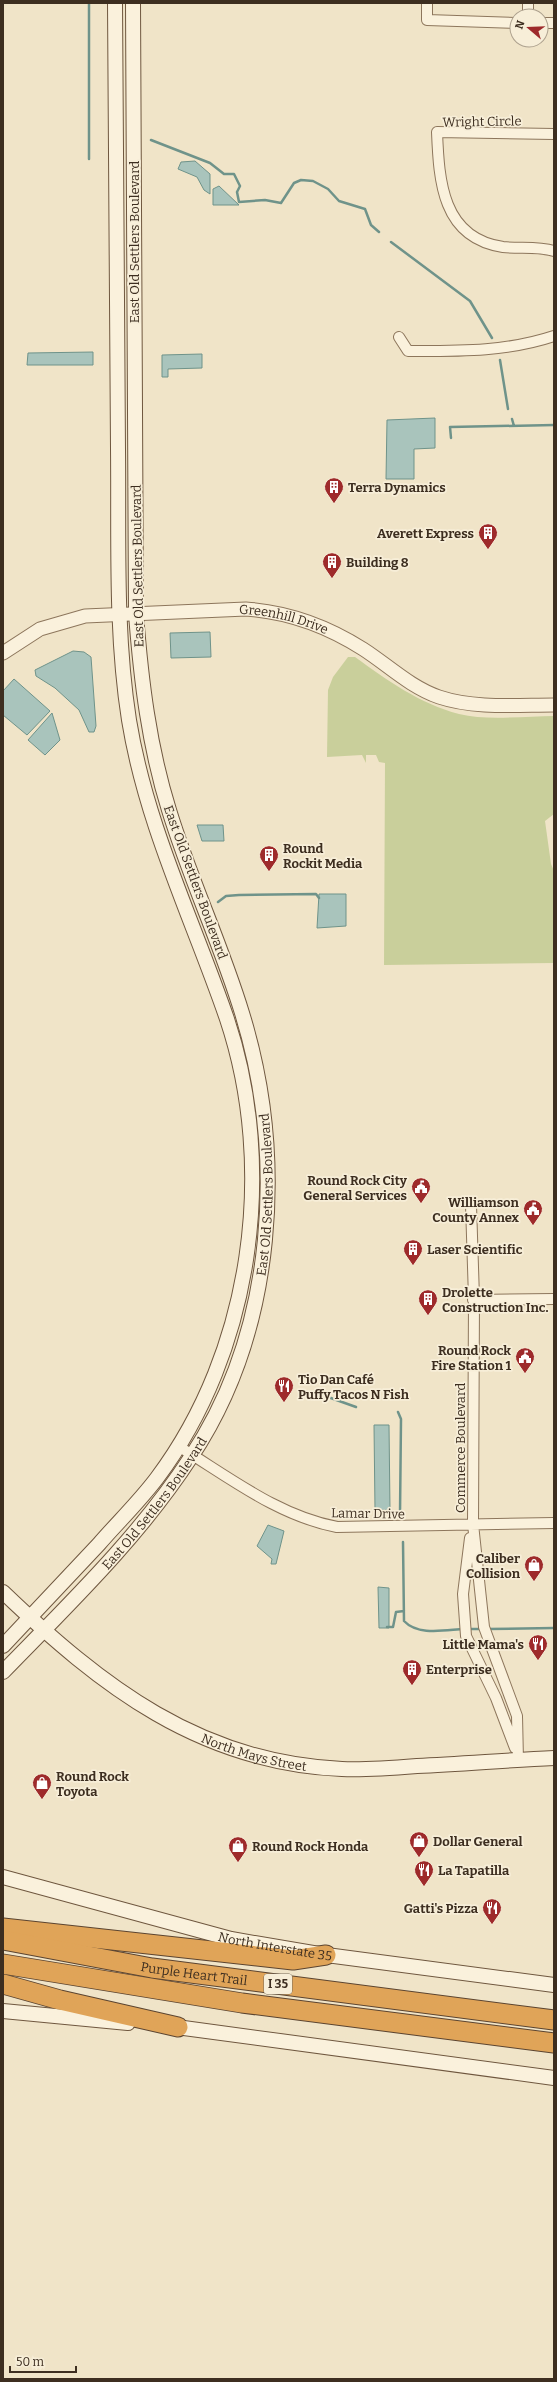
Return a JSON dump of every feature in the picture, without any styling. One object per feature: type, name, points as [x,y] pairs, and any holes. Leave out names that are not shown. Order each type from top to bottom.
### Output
[{"type":"highway","points":[[3,1928],[293,1960],[326,1955]]},
{"type":"highway","name":"Purple Heart Trail","points":[[3,1940],[152,1968],[554,2020]]},
{"type":"highway","name":"Purple Heart Trail","points":[[3,1964],[242,2003],[554,2043]]},
{"type":"highway","points":[[3,1984],[60,2000],[178,2027]]},
{"type":"main road","name":"East Old Settlers Boulevard","points":[[3,1646],[135,1505],[157,1478],[178,1446],[212,1378],[237,1303],[249,1229],[251,1144],[239,1061],[226,1018],[170,873],[140,771],[129,722],[120,615],[115,3]]},
{"type":"main road","name":"East Old Settlers Boulevard","points":[[3,1672],[151,1514],[193,1455],[220,1404],[242,1349],[259,1284],[265,1246],[269,1167],[262,1090],[242,1013],[186,864],[161,781],[140,667],[136,614],[133,3]]},
{"type":"main road","name":"North Mays Street","points":[[3,1592],[43,1631],[92,1672],[144,1708],[185,1729],[260,1757],[298,1765],[348,1769],[554,1758]]},
{"type":"main road","name":"North Interstate 35","points":[[3,1877],[231,1939],[326,1955],[554,1985]]},
{"type":"main road","points":[[3,2010],[178,2027],[554,2078]]},
{"type":"street","points":[[427,3],[427,20],[509,23]]},
{"type":"street","name":"Wright Circle","points":[[554,134],[437,132],[442,191],[454,217],[466,230],[476,238],[492,245],[540,247],[554,251]]},
{"type":"street","points":[[399,337],[408,351],[476,351],[514,347],[554,336]]},
{"type":"street","name":"Greenhill Drive","points":[[3,653],[27,636],[55,624],[85,616],[246,609],[275,612],[311,622],[343,637],[414,685],[440,697],[485,705],[554,705]]},
{"type":"street","name":"Commerce Boulevard","points":[[471,1205],[473,1300],[472,1524],[484,1627],[517,1716],[518,1760]]},
{"type":"street","points":[[473,1300],[554,1299]]},
{"type":"street","name":"Lamar Drive","points":[[178,1446],[284,1511],[321,1524],[344,1527],[554,1523]]},
{"type":"street","name":"Commerce Boulevard","points":[[472,1524],[463,1594],[466,1636],[503,1713],[518,1760]]},
{"type":"green space","points":[[348,657],[355,657],[392,683],[417,698],[445,710],[470,716],[494,718],[554,716],[554,814],[545,821],[551,864],[554,871],[554,963],[384,965],[385,763],[379,762],[376,755],[366,755],[366,763],[362,755],[327,757],[328,690],[333,677]]},
{"type":"water","points":[[195,161],[210,174],[210,194],[204,190],[197,177],[178,169],[181,162]]},
{"type":"water","points":[[219,186],[239,205],[213,205],[213,189]]},
{"type":"water","points":[[93,352],[93,365],[27,365],[28,353]]},
{"type":"water","points":[[202,354],[202,368],[168,369],[168,377],[162,377],[162,355]]},
{"type":"water","points":[[435,418],[435,448],[414,449],[414,479],[386,479],[387,420]]},
{"type":"water","points":[[210,632],[211,657],[171,658],[170,633]]},
{"type":"water","points":[[73,651],[84,652],[91,657],[96,726],[94,732],[89,732],[79,710],[55,688],[36,676],[35,670]]},
{"type":"water","points":[[14,679],[50,711],[27,735],[3,715],[3,691]]},
{"type":"water","points":[[52,713],[60,740],[45,755],[28,740]]},
{"type":"water","points":[[197,825],[223,825],[224,841],[202,841]]},
{"type":"water","points":[[319,894],[346,894],[346,926],[317,928]]},
{"type":"water","points":[[374,1425],[389,1425],[390,1510],[375,1510]]},
{"type":"water","points":[[268,1525],[284,1531],[276,1564],[271,1564],[272,1559],[257,1546]]},
{"type":"water","points":[[378,1587],[389,1588],[389,1628],[379,1628]]},
{"type":"waterway","points":[[89,3],[89,159]]},
{"type":"waterway","points":[[151,140],[210,163],[224,174],[234,174],[240,186],[237,192],[239,202],[265,200],[281,203],[294,183],[301,180],[313,181],[328,189],[339,201],[365,209],[371,225],[379,232]]},
{"type":"waterway","points":[[391,242],[470,301],[492,338]]},
{"type":"waterway","points":[[500,360],[508,409]]},
{"type":"waterway","points":[[512,419],[514,426]]},
{"type":"waterway","points":[[451,438],[450,427],[554,425]]},
{"type":"waterway","points":[[218,902],[226,896],[239,895],[316,894],[319,898]]},
{"type":"waterway","points":[[328,1397],[356,1407]]},
{"type":"waterway","points":[[398,1412],[401,1419],[400,1514]]},
{"type":"waterway","points":[[403,1542],[404,1621],[410,1626],[424,1630],[440,1631],[464,1629]]},
{"type":"waterway","points":[[387,1627],[393,1627],[396,1612],[404,1611]]},
{"type":"waterway","points":[[487,1629],[554,1628]]},
{"type":"waterway","points":[[469,1629],[482,1629]]},
{"type":"place","name":"Terra Dynamics","points":[[334,504]]},
{"type":"place","name":"Averett Express","points":[[488,550]]},
{"type":"place","name":"Building 8","points":[[332,579]]},
{"type":"place","name":"Round Rockit Media","points":[[269,872]]},
{"type":"place","name":"Round Rock City General Services","points":[[421,1204]]},
{"type":"place","name":"Williamson County Annex","points":[[533,1226]]},
{"type":"place","name":"Laser Scientific","points":[[413,1266]]},
{"type":"place","name":"Drolette Construction Inc.","points":[[428,1316]]},
{"type":"place","name":"Round Rock Fire Station 1","points":[[525,1374]]},
{"type":"place","name":"Tio Dan Café Puffy Tacos N Fish","points":[[284,1403]]},
{"type":"place","name":"Caliber Collision","points":[[534,1582]]},
{"type":"place","name":"Little Mama's","points":[[538,1661]]},
{"type":"place","name":"Enterprise","points":[[412,1686]]},
{"type":"place","name":"Round Rock Toyota","points":[[42,1800]]},
{"type":"place","name":"Dollar General","points":[[419,1858]]},
{"type":"place","name":"Round Rock Honda","points":[[238,1863]]},
{"type":"place","name":"La Tapatilla","points":[[424,1887]]},
{"type":"place","name":"Gatti's Pizza","points":[[492,1925]]}]
